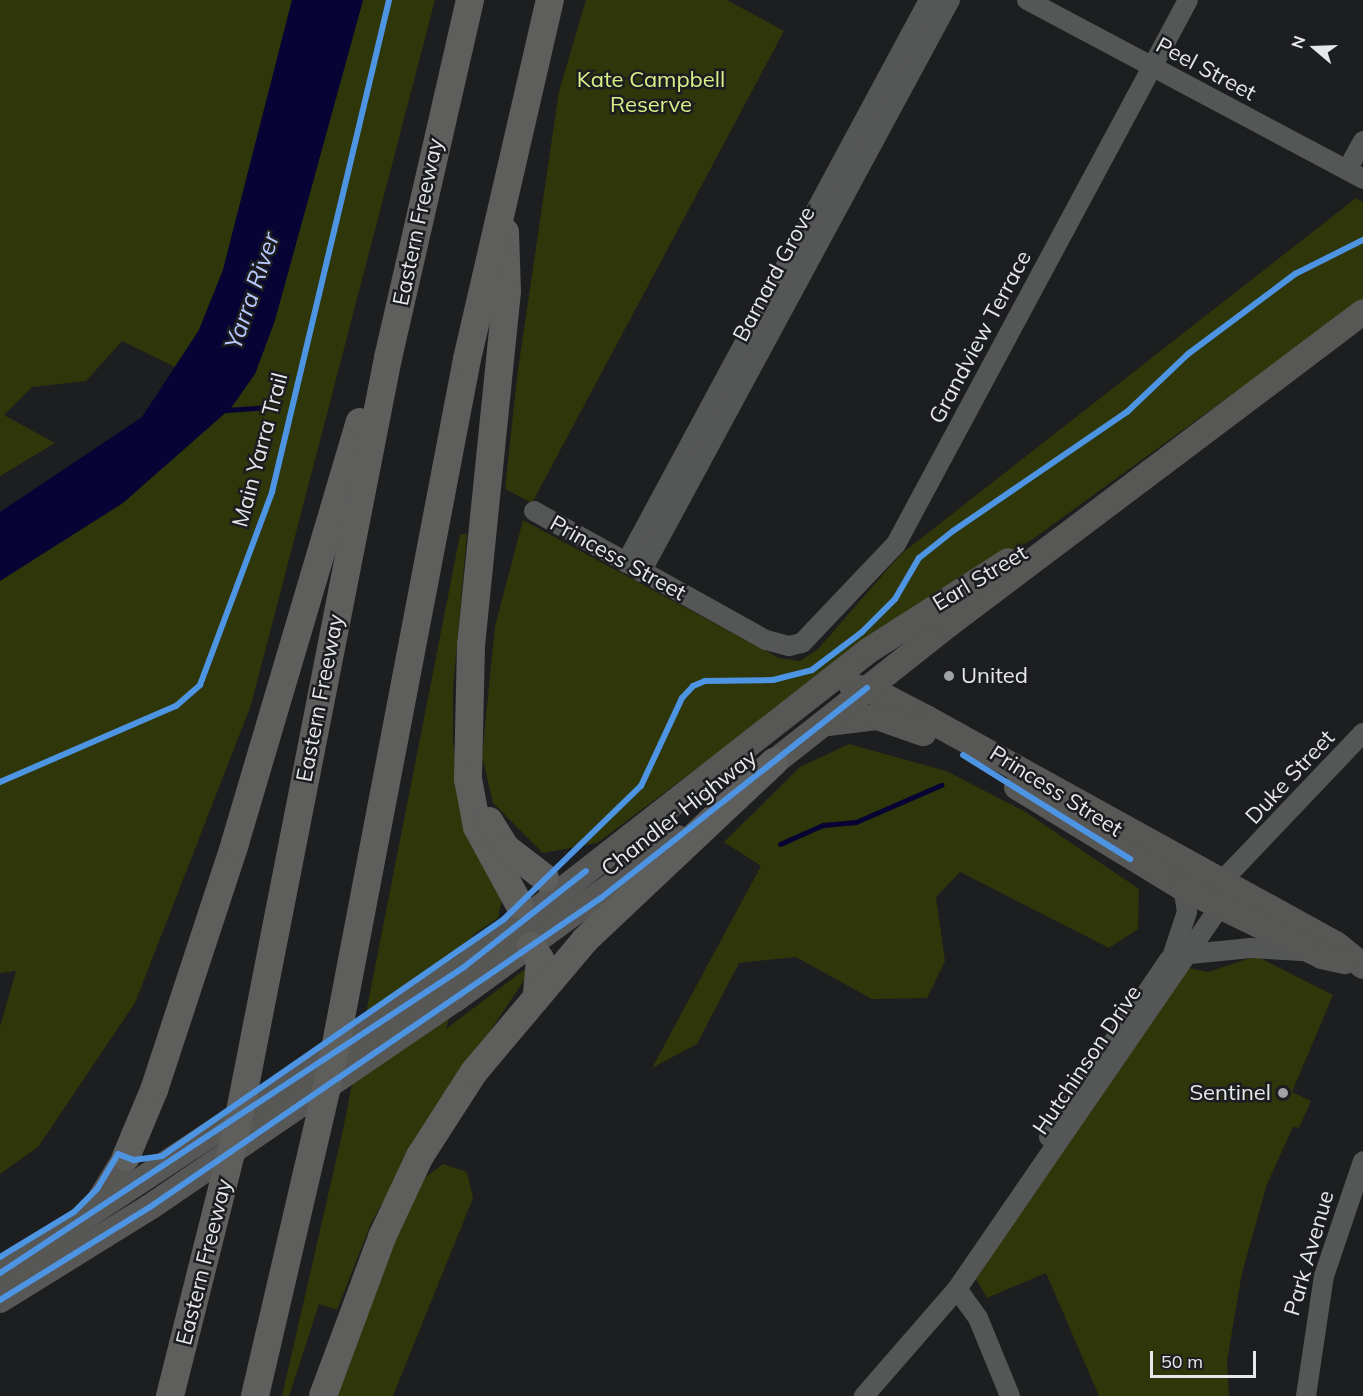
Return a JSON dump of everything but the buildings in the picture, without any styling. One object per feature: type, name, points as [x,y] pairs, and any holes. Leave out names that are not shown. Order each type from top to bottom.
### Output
[{"type":"highway","name":"Eastern Freeway","points":[[170,1396],[235,1137],[388,358],[470,0]]},
{"type":"highway","points":[[255,1396],[349,983],[504,183],[550,0]]},
{"type":"highway","points":[[504,183],[507,291],[480,521],[467,748],[477,827],[522,911]]},
{"type":"highway","points":[[149,1168],[153,1090],[235,843],[352,441],[388,358]]},
{"type":"highway","points":[[467,748],[475,787],[494,829],[506,848],[558,881]]},
{"type":"highway","points":[[323,1396],[357,1298],[420,1156],[474,1072],[537,992],[640,884],[774,762]]},
{"type":"highway","points":[[531,946],[540,959],[537,992]]},
{"type":"main road","name":"Earl Street","points":[[867,688],[1143,476],[1363,312]]},
{"type":"main road","name":"Earl Street","points":[[822,688],[922,614],[1143,476]]},
{"type":"main road","name":"Princess Street","points":[[822,688],[867,688],[1322,956],[1361,965]]},
{"type":"main road","name":"Chandler Highway","points":[[149,1168],[464,967],[522,911],[558,881],[822,688]]},
{"type":"main road","name":"Chandler Highway","points":[[0,1300],[150,1207],[202,1169],[531,946],[774,762],[867,688]]},
{"type":"main road","name":"Princess Street","points":[[817,728],[864,716],[921,732],[1184,888],[1221,895],[1336,944],[1361,965]]},
{"type":"main road","points":[[522,911],[531,946]]},
{"type":"main road","points":[[0,1273],[90,1216],[149,1168],[202,1169]]},
{"type":"street","name":"Barnard Grove","points":[[633,568],[929,0]]},
{"type":"street","name":"Barnard Grove","points":[[633,568],[950,0]]},
{"type":"street","name":"Peel Street","points":[[1027,0],[1355,175]]},
{"type":"street","name":"Grandview Terrace","points":[[766,640],[789,646],[802,643],[896,544],[1188,0]]},
{"type":"street","points":[[1355,175],[1363,141]]},
{"type":"street","name":"Princess Street","points":[[534,511],[766,640]]},
{"type":"street","name":"Duke Street","points":[[1221,895],[1252,853],[1363,733]]},
{"type":"street","name":"Hutchinson Drive","points":[[1181,954],[1186,912],[1184,888]]},
{"type":"street","name":"Hutchinson Drive","points":[[864,1396],[957,1289],[1022,1192],[1082,1083],[1181,954],[1221,895]]},
{"type":"street","points":[[1181,954],[1271,948],[1322,956]]},
{"type":"street","name":"Park Avenue","points":[[1306,1396],[1322,1285],[1363,1161]]},
{"type":"street","points":[[957,1289],[978,1318],[1010,1396]]},
{"type":"green space","points":[[0,0],[292,0],[223,270],[199,330],[175,367],[122,341],[86,381],[32,387],[4,415],[55,443],[0,476]]},
{"type":"green space","points":[[363,0],[435,0],[251,705],[135,1003],[38,1147],[0,1174],[0,1027],[16,971],[0,973],[0,581],[40,554],[255,374],[275,320]]},
{"type":"green space","name":"Kate Campbell Reserve","points":[[586,0],[727,0],[784,31],[532,503],[505,489],[517,377],[559,91]]},
{"type":"green space","points":[[1356,198],[1363,202],[1363,299],[1033,539],[917,604],[597,843],[543,853],[493,803],[482,756],[495,626],[523,520],[779,658],[800,661],[818,649],[901,554]]},
{"type":"green space","points":[[467,533],[453,688],[453,742],[463,823],[502,900],[498,918],[473,935],[446,1029],[524,970],[530,972],[430,1119],[372,1221],[337,1310],[319,1304],[289,1396],[282,1396],[343,1130],[460,535]]},
{"type":"green space","points":[[849,744],[946,771],[1024,811],[1139,889],[1138,929],[1109,948],[960,872],[936,897],[945,961],[927,998],[872,999],[796,957],[739,963],[697,1044],[652,1068],[761,866],[724,842],[800,767]]},
{"type":"green space","points":[[1256,956],[1333,995],[1292,1092],[1311,1101],[1299,1128],[1293,1127],[1267,1184],[1242,1273],[1227,1361],[1229,1396],[1099,1396],[1046,1273],[987,1298],[975,1277],[1184,967],[1208,972]]},
{"type":"green space","points":[[443,1164],[467,1172],[473,1198],[393,1396],[334,1396],[376,1280],[423,1179]]},
{"type":"water","name":"Yarra River","points":[[292,0],[363,0],[275,320],[255,374],[231,408],[123,503],[0,581],[0,512],[142,417],[199,330],[223,270]]},
{"type":"waterway","points":[[226,410],[265,407]]},
{"type":"waterway","points":[[780,844],[823,825],[856,822],[941,785]]},
{"type":"cycle path","name":"Main Yarra Trail","points":[[0,782],[176,706],[200,685],[272,492],[389,0]]},
{"type":"cycle path","points":[[0,1257],[74,1212],[97,1189],[118,1154],[134,1160],[162,1156],[503,920],[641,786],[682,698],[693,686],[705,681],[773,680],[812,670],[862,632],[895,599],[919,558],[953,531],[1127,412],[1188,354],[1295,274],[1363,240]]},
{"type":"cycle path","points":[[0,1300],[150,1207],[601,898],[867,688]]},
{"type":"cycle path","points":[[963,755],[1130,859]]},
{"type":"cycle path","points":[[0,1273],[464,967],[586,871]]},
{"type":"place","name":"United","points":[[949,676]]},
{"type":"place","name":"Sentinel","points":[[1283,1093]]}]
